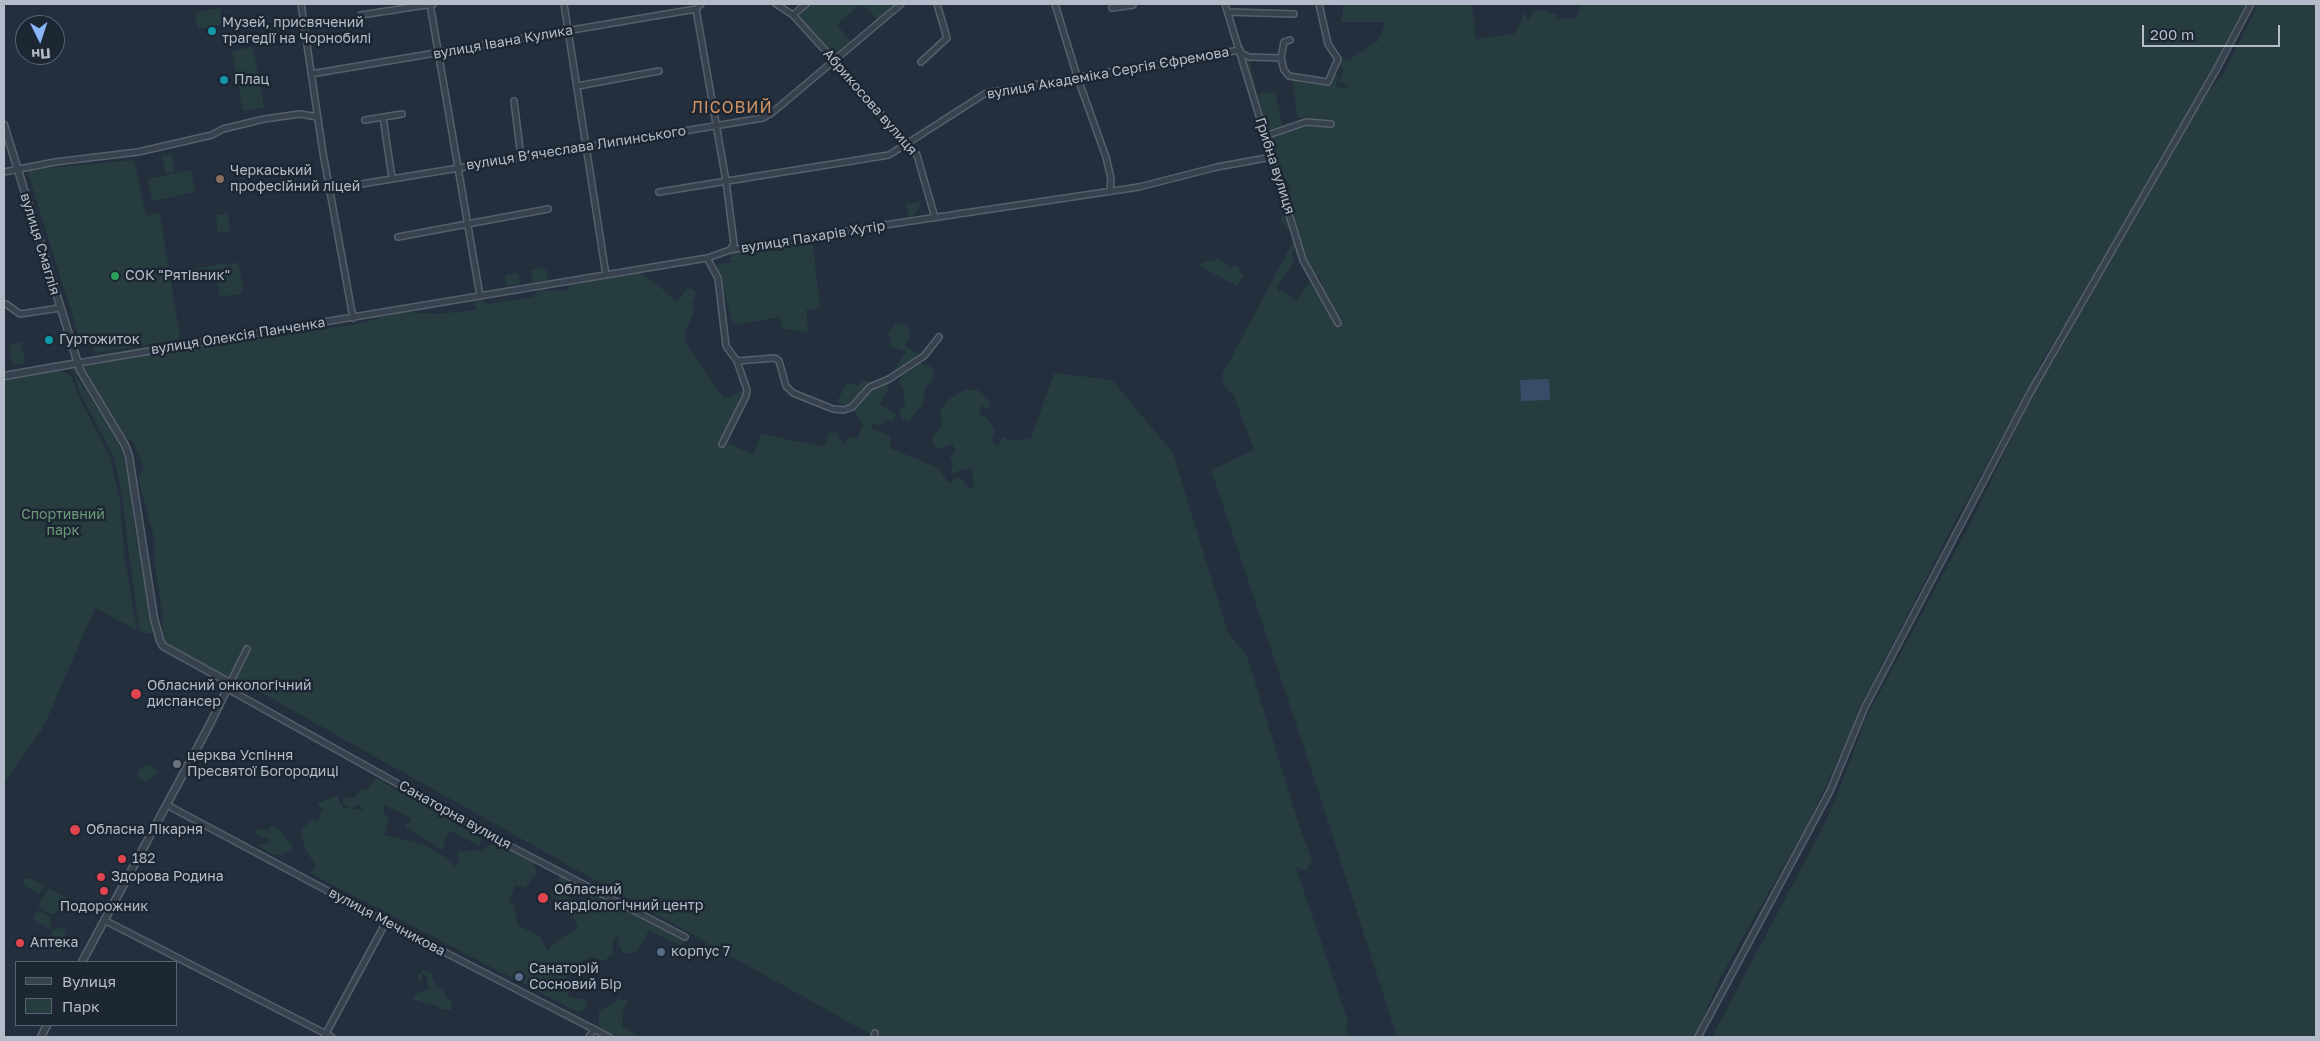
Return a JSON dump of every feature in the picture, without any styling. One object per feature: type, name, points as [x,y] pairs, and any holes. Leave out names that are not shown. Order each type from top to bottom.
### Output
[{"type":"street","points":[[301,4],[317,117],[353,318]]},
{"type":"street","points":[[361,15],[431,4],[480,296]]},
{"type":"street","points":[[564,4],[606,275]]},
{"type":"street","points":[[701,4],[696,9],[726,181],[734,244],[730,250]]},
{"type":"street","name":"Абрикосова вулиця","points":[[776,4],[793,15],[919,160],[935,218]]},
{"type":"street","points":[[793,15],[806,4]]},
{"type":"street","name":"вулиця Вʼячеслава Липинського","points":[[331,188],[763,118],[774,112],[901,4]]},
{"type":"street","points":[[921,62],[948,38],[938,4]]},
{"type":"street","points":[[1056,4],[1077,76],[1106,157],[1111,179],[1110,191]]},
{"type":"street","points":[[1112,8],[1134,4]]},
{"type":"street","name":"Грибна вулиця","points":[[1225,4],[1241,51],[1303,260],[1338,323]]},
{"type":"street","points":[[1290,40],[1284,42],[1281,58],[1284,70],[1289,76],[1328,82],[1338,58],[1328,44],[1319,4]]},
{"type":"street","points":[[1698,1037],[1830,791],[1865,708],[2030,393],[2216,70],[2251,4]]},
{"type":"street","name":"вулиця Івана Кулика","points":[[311,74],[696,9]]},
{"type":"street","points":[[1228,12],[1294,14]]},
{"type":"street","points":[[1241,51],[1248,57],[1281,58]]},
{"type":"street","name":"вулиця Академіка Сергія Єфремова","points":[[659,192],[881,157],[897,151],[983,94],[1077,76],[1241,51]]},
{"type":"street","points":[[1244,63],[1248,57]]},
{"type":"street","points":[[578,86],[659,71]]},
{"type":"street","points":[[514,101],[521,157]]},
{"type":"street","points":[[4,172],[56,162],[138,152],[212,135],[256,121],[290,115],[309,114],[317,117]]},
{"type":"street","points":[[365,120],[402,114]]},
{"type":"street","points":[[383,117],[392,178]]},
{"type":"street","points":[[1265,136],[1309,121],[1331,124]]},
{"type":"street","name":"вулиця Смаглія","points":[[4,125],[83,378],[125,445],[129,456],[154,618],[163,646]]},
{"type":"street","name":"вулиця Пахарів Хутір","points":[[353,318],[707,258],[730,250],[1110,191],[1272,157]]},
{"type":"street","points":[[398,237],[548,209]]},
{"type":"street","points":[[707,258],[718,278],[726,346],[737,362],[747,390],[746,396],[722,444]]},
{"type":"street","points":[[6,304],[20,314],[60,308]]},
{"type":"street","name":"вулиця Олексія Панченка","points":[[4,376],[353,318]]},
{"type":"street","points":[[737,362],[775,358],[779,361],[786,386],[793,394],[832,409],[844,410],[852,407],[870,387],[889,379],[924,356],[939,336]]},
{"type":"street","name":"Санаторна вулиця","points":[[163,646],[494,838],[685,937]]},
{"type":"street","points":[[83,961],[167,805],[247,648]]},
{"type":"street","name":"вулиця Мечникова","points":[[167,805],[386,922],[609,1037]]},
{"type":"street","points":[[104,920],[325,1036],[332,1037]]},
{"type":"street","points":[[325,1036],[386,922]]},
{"type":"street","points":[[41,1037],[47,1026]]},
{"type":"street","points":[[589,1037],[594,1029]]},
{"type":"green space","points":[[810,4],[860,4],[837,25],[851,42],[836,55],[798,18]]},
{"type":"green space","points":[[862,4],[898,4],[878,19]]},
{"type":"green space","points":[[1344,4],[1472,4],[1476,39],[1515,34],[1525,12],[1528,22],[1533,11],[1544,10],[1557,15],[1555,19],[1576,18],[1582,4],[2248,4],[2216,64],[2100,267],[2040,364],[2029,389],[1958,516],[1857,713],[1854,726],[1808,823],[1720,978],[1695,1037],[1397,1037],[1307,756],[1211,470],[1254,450],[1234,396],[1224,385],[1222,375],[1295,238],[1280,220],[1284,213],[1289,212],[1284,195],[1291,189],[1281,170],[1246,61],[1249,57],[1257,94],[1275,92],[1283,128],[1315,121],[1297,117],[1293,82],[1296,78],[1326,82],[1333,73],[1338,77],[1336,86],[1347,89],[1348,85],[1339,82],[1344,69],[1341,67],[1337,57],[1348,60],[1378,41],[1386,22],[1341,22]],"holes":[[[1299,245],[1311,277],[1319,275],[1325,292],[1309,282],[1296,301],[1282,290],[1278,291],[1278,285],[1295,261],[1292,254]]]},
{"type":"green space","points":[[2258,4],[2316,4],[2316,1037],[1712,1037],[1825,823],[1867,716],[1972,520],[2037,386],[2056,357],[2207,93],[2223,75]]},
{"type":"green space","points":[[220,8],[223,24],[198,29],[195,13]]},
{"type":"green space","points":[[253,47],[264,107],[243,111],[232,51]]},
{"type":"green space","points":[[172,154],[175,172],[166,173],[162,156]]},
{"type":"green space","name":"СОК \"Рятівник\"","points":[[134,160],[146,216],[158,213],[160,215],[180,337],[177,340],[95,353],[92,339],[81,342],[80,340],[27,170]]},
{"type":"green space","points":[[191,170],[195,192],[152,201],[148,179]]},
{"type":"green space","points":[[921,201],[918,211],[909,219],[906,204]]},
{"type":"green space","points":[[228,213],[230,231],[218,233],[216,215]]},
{"type":"green space","points":[[809,241],[813,246],[820,308],[806,310],[808,332],[782,329],[780,317],[740,324],[732,322],[717,265],[737,261],[731,261],[731,252]]},
{"type":"green space","points":[[1217,258],[1231,268],[1235,265],[1239,268],[1240,273],[1244,274],[1237,286],[1199,266],[1203,262],[1213,261]]},
{"type":"green space","points":[[236,262],[239,266],[243,290],[238,295],[220,296],[214,269],[212,274],[200,276],[195,271],[180,271],[226,263],[227,266]]},
{"type":"green space","points":[[541,268],[546,270],[548,280],[533,282],[531,270]]},
{"type":"green space","points":[[641,272],[677,301],[689,287],[696,292],[692,303],[695,309],[685,333],[686,344],[724,398],[743,391],[746,396],[726,442],[753,455],[761,434],[824,447],[829,433],[837,433],[843,445],[849,437],[857,439],[863,425],[852,407],[837,402],[847,382],[859,386],[862,380],[873,383],[889,379],[888,390],[880,404],[896,414],[893,422],[887,419],[881,426],[873,423],[871,428],[890,436],[890,448],[938,468],[949,483],[956,477],[962,479],[968,488],[974,487],[972,468],[951,473],[953,464],[950,456],[956,451],[952,444],[938,449],[932,443],[934,434],[942,427],[940,411],[949,399],[964,390],[978,390],[990,402],[988,410],[981,405],[979,414],[987,418],[995,430],[992,440],[997,446],[1004,437],[1008,440],[1031,439],[1054,373],[1112,380],[1173,453],[1228,633],[1247,656],[1300,828],[1312,860],[1307,870],[1296,868],[1348,1021],[1346,1033],[1353,1037],[875,1037],[249,686],[164,646],[162,639],[162,612],[154,560],[155,542],[138,477],[144,468],[133,441],[126,438],[85,375],[82,365],[195,346],[353,325],[402,312],[437,314],[476,310],[474,301],[482,299],[488,304],[534,297],[537,290],[568,291],[569,285]]},
{"type":"green space","points":[[518,273],[520,284],[506,286],[505,275]]},
{"type":"green space","points":[[895,324],[907,325],[911,333],[905,346],[920,355],[921,364],[932,367],[934,374],[931,382],[926,386],[922,406],[909,421],[903,420],[899,412],[905,404],[904,391],[899,381],[901,377],[893,372],[906,352],[889,346],[891,339],[888,333]]},
{"type":"green space","points":[[21,342],[25,363],[12,365],[9,344]]},
{"type":"green space","points":[[154,345],[153,348],[84,359],[91,356]]},
{"type":"green space","points":[[72,367],[75,368],[76,376],[117,438],[128,468],[136,512],[133,516],[137,546],[141,550],[154,632],[145,634],[139,630],[121,491],[114,458],[79,391]]},
{"type":"green space","name":"Спортивний парк","points":[[55,370],[72,377],[77,393],[110,457],[120,501],[124,553],[137,630],[95,608],[43,728],[4,782],[4,378]]},
{"type":"green space","points":[[147,764],[160,772],[145,783],[137,776],[139,769]]},
{"type":"green space","points":[[376,778],[482,839],[479,845],[477,845],[452,831],[447,834],[442,850],[404,826],[411,822],[409,817],[385,805],[383,812],[389,818],[384,835],[423,844],[447,858],[455,867],[460,861],[457,854],[459,852],[480,850],[484,852],[485,847],[498,842],[530,859],[536,869],[536,874],[525,888],[515,885],[509,903],[513,904],[518,925],[539,936],[548,952],[553,944],[578,927],[574,919],[567,914],[570,911],[579,911],[583,907],[597,909],[597,905],[589,900],[593,892],[684,939],[682,946],[649,931],[636,952],[624,954],[618,943],[619,937],[615,938],[612,946],[614,954],[603,961],[590,957],[573,967],[563,984],[570,998],[587,999],[585,1009],[578,1012],[310,873],[316,866],[305,849],[301,830],[313,819],[319,821],[319,815],[323,811],[317,803],[337,796],[344,808],[364,810],[359,805],[351,808],[345,806],[342,799],[355,797],[361,789],[367,790]]},
{"type":"green space","points":[[271,826],[281,830],[285,839],[292,844],[292,849],[281,855],[274,855],[256,845],[268,844],[270,839],[259,837],[254,832],[258,829],[268,831]]},
{"type":"green space","points":[[561,875],[577,883],[568,902],[564,904],[551,896],[553,892],[551,890]]},
{"type":"green space","points":[[30,878],[45,886],[39,894],[23,885],[24,879]]},
{"type":"green space","points":[[49,888],[72,901],[52,915],[39,907],[41,899]]},
{"type":"green space","points":[[38,910],[51,917],[50,929],[33,919]]},
{"type":"green space","points":[[62,928],[66,930],[65,940],[59,952],[57,951],[57,945],[51,939],[52,930]]},
{"type":"green space","points":[[423,970],[431,973],[436,987],[444,991],[445,996],[451,1000],[451,1010],[443,1010],[434,1005],[412,999],[416,994],[429,988],[426,974],[422,975],[420,982],[418,981],[418,975]]},
{"type":"green space","points":[[618,999],[628,1001],[623,1010],[622,1026],[640,1037],[613,1037],[599,1030],[599,1012]]},
{"type":"water","points":[[1549,379],[1550,400],[1521,401],[1520,380]]},
{"type":"place","name":"Музей, присвячений трагедії на Чорнобилі","points":[[212,31]]},
{"type":"place","name":"Плац","points":[[224,80]]},
{"type":"place","name":"Черкаський професійний ліцей","points":[[220,179]]},
{"type":"place","name":"СОК \"Рятівник\"","points":[[115,276]]},
{"type":"place","name":"Гуртожиток","points":[[49,340]]},
{"type":"place","name":"Обласний онкологічний диспансер","points":[[136,694]]},
{"type":"place","name":"церква Успіння Пресвятої Богородиці","points":[[177,764]]},
{"type":"place","name":"Обласна Лікарня","points":[[75,830]]},
{"type":"place","name":"182","points":[[122,859]]},
{"type":"place","name":"Здорова Родина","points":[[101,877]]},
{"type":"place","name":"Подорожник","points":[[104,891]]},
{"type":"place","name":"Обласний кардіологічний центр","points":[[543,898]]},
{"type":"place","name":"Аптека","points":[[20,943]]},
{"type":"place","name":"корпус 7","points":[[661,952]]},
{"type":"place","name":"Санаторій Сосновий Бір","points":[[519,977]]},
{"type":"district","name":"ЛІСОВИЙ","points":[[732,108]]}]
